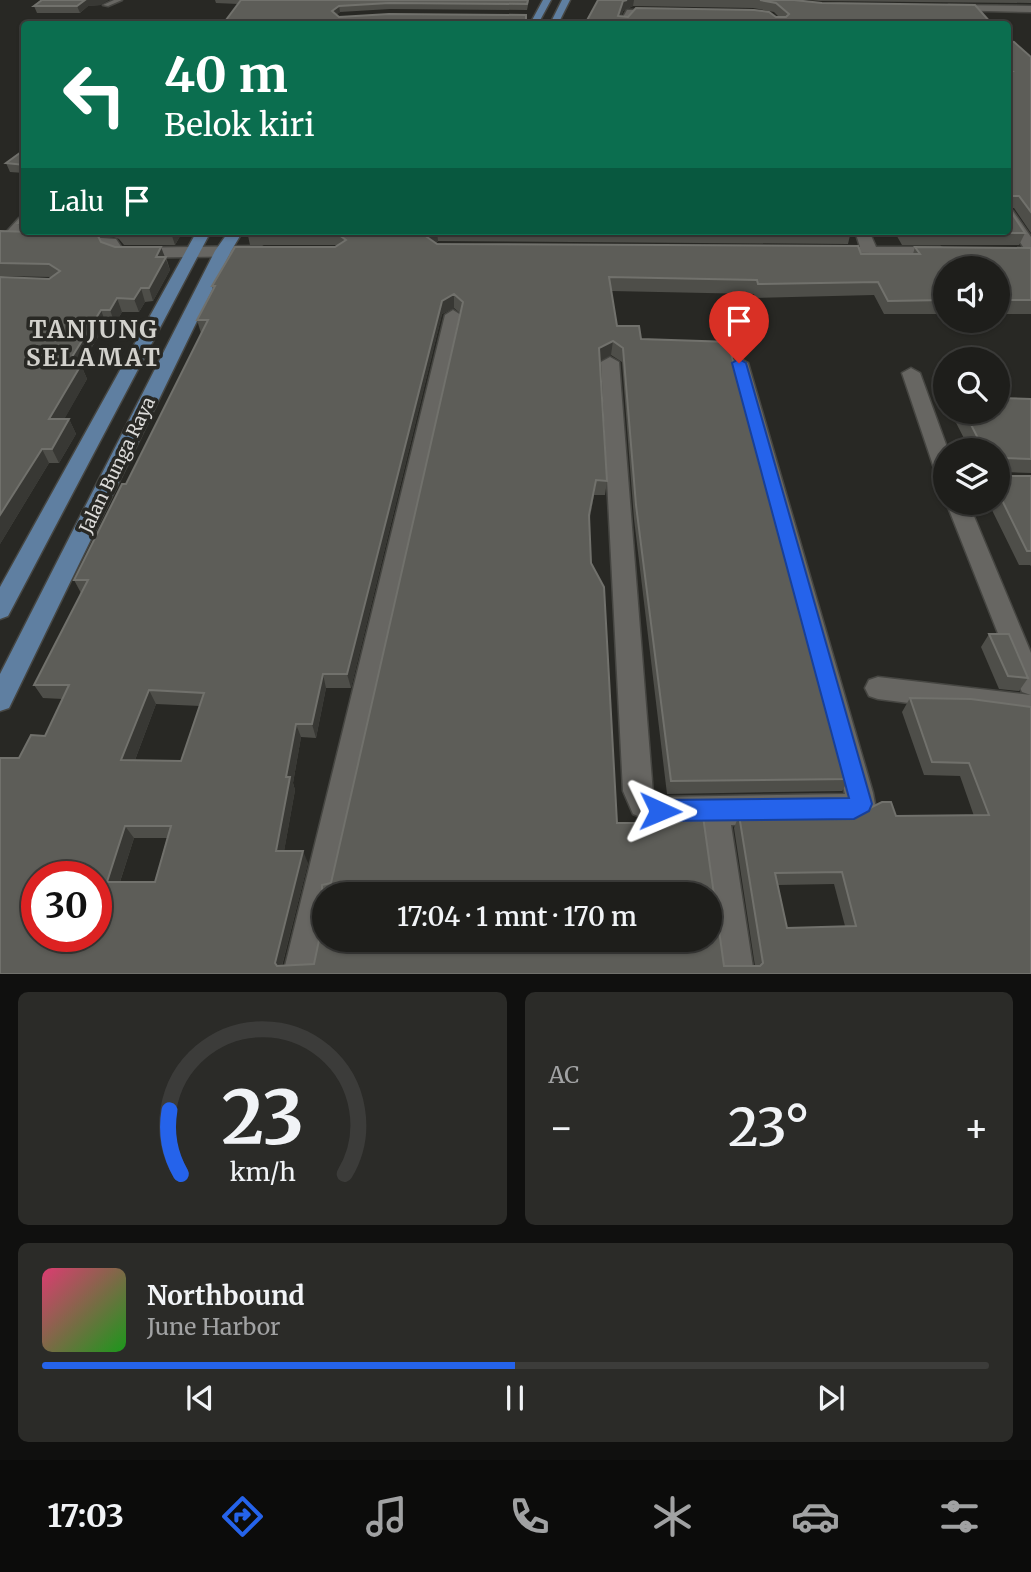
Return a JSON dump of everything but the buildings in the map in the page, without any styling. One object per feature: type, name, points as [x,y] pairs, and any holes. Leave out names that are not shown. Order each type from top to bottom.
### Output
[{"type":"main road","points":[[537,20],[547,0]]},
{"type":"main road","points":[[556,21],[566,0]]},
{"type":"main road","name":"Jalan Bunga Raya","points":[[0,609],[201,235]]},
{"type":"main road","name":"Jalan Bunga Raya","points":[[0,700],[223,251],[233,235]]},
{"type":"street","points":[[939,8],[1031,9]]},
{"type":"street","points":[[624,21],[630,12],[673,13]]},
{"type":"street","points":[[526,16],[537,20]]},
{"type":"street","points":[[1011,220],[1026,251]]},
{"type":"street","points":[[11,241],[21,226]]},
{"type":"street","points":[[864,235],[870,251]]},
{"type":"street","points":[[51,239],[111,242],[113,250],[121,253],[274,251]]},
{"type":"street","points":[[815,251],[951,252]]},
{"type":"street","points":[[299,974],[453,315]]},
{"type":"street","points":[[610,362],[637,790],[643,804],[660,811],[854,808],[861,804],[739,363]]},
{"type":"street","points":[[911,373],[934,438]]},
{"type":"street","points":[[962,515],[1031,684]]},
{"type":"street","points":[[878,688],[1031,707]]},
{"type":"street","points":[[714,812],[738,974]]},
{"type":"lane","points":[[106,5],[119,0]]},
{"type":"district","name":"TANJUNG SELAMAT","points":[[94,343]]},
{"type":"route","points":[[660,811],[854,808],[861,804],[739,363]]}]
